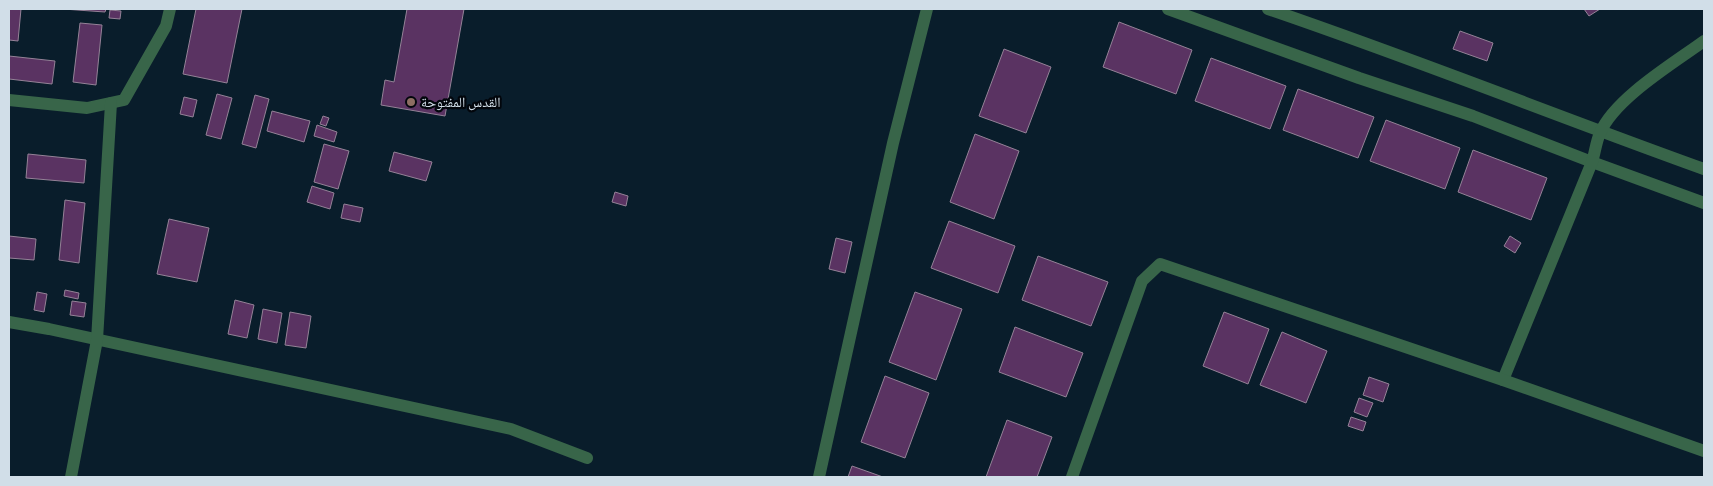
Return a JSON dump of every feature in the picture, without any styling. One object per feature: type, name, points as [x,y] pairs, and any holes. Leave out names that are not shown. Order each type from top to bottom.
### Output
[{"type":"street","points":[[9,100],[87,108],[124,100],[166,26],[170,9]]},
{"type":"street","points":[[819,477],[893,143],[927,9]]},
{"type":"street","points":[[1168,9],[1359,78],[1473,116],[1704,203]]},
{"type":"street","points":[[1268,9],[1371,44],[1601,132],[1704,169]]},
{"type":"street","points":[[1503,380],[1592,162],[1601,132],[1617,109],[1646,84],[1704,41]]},
{"type":"street","points":[[71,477],[97,340],[111,103]]},
{"type":"street","points":[[1072,477],[1142,281],[1160,264],[1503,380],[1704,452]]},
{"type":"street","points":[[9,322],[512,429],[587,458]]},
{"type":"building","points":[[9,9],[21,9],[18,41],[9,40]]},
{"type":"building","points":[[63,9],[106,9],[105,12]]},
{"type":"building","points":[[196,9],[242,9],[227,83],[183,74]]},
{"type":"building","points":[[407,9],[464,9],[445,116],[381,105],[385,80],[394,82]]},
{"type":"building","points":[[1584,9],[1600,9],[1589,16]]},
{"type":"building","points":[[110,10],[121,11],[120,19],[109,18]]},
{"type":"building","points":[[1119,22],[1192,50],[1176,94],[1103,67]]},
{"type":"building","points":[[80,23],[102,25],[96,85],[73,82]]},
{"type":"building","points":[[1460,31],[1493,43],[1487,61],[1453,49]]},
{"type":"building","points":[[1004,49],[1051,67],[1026,133],[979,116]]},
{"type":"building","points":[[9,56],[55,61],[52,84],[9,79]]},
{"type":"building","points":[[1211,58],[1286,86],[1270,129],[1195,101]]},
{"type":"building","points":[[1298,89],[1374,117],[1358,158],[1283,130]]},
{"type":"building","points":[[217,94],[232,98],[221,139],[206,135]]},
{"type":"building","points":[[255,95],[269,99],[256,148],[242,144]]},
{"type":"building","points":[[184,97],[197,100],[193,117],[180,114]]},
{"type":"building","points":[[272,111],[310,121],[304,142],[267,131]]},
{"type":"building","points":[[323,116],[329,118],[326,126],[320,124]]},
{"type":"building","points":[[1386,120],[1460,148],[1445,189],[1370,161]]},
{"type":"building","points":[[317,125],[337,132],[334,142],[314,136]]},
{"type":"building","points":[[975,134],[1019,151],[994,219],[950,202]]},
{"type":"building","points":[[324,144],[349,151],[338,189],[314,182]]},
{"type":"building","points":[[1473,150],[1547,178],[1531,220],[1458,192]]},
{"type":"building","points":[[394,152],[432,162],[426,181],[389,171]]},
{"type":"building","points":[[28,154],[86,160],[84,183],[26,178]]},
{"type":"building","points":[[312,186],[334,193],[330,209],[307,202]]},
{"type":"building","points":[[615,192],[628,196],[626,206],[612,202]]},
{"type":"building","points":[[65,200],[85,203],[79,263],[59,260]]},
{"type":"building","points":[[344,204],[363,208],[360,222],[341,218]]},
{"type":"building","points":[[169,219],[209,228],[197,282],[157,274]]},
{"type":"building","points":[[949,221],[1015,246],[998,293],[931,268]]},
{"type":"building","points":[[9,236],[36,239],[34,260],[9,258]]},
{"type":"building","points":[[1510,236],[1521,243],[1515,253],[1504,246]]},
{"type":"building","points":[[836,238],[852,242],[845,273],[829,269]]},
{"type":"building","points":[[1038,256],[1108,282],[1091,326],[1022,300]]},
{"type":"building","points":[[65,290],[79,293],[78,299],[64,296]]},
{"type":"building","points":[[37,292],[47,294],[44,312],[34,310]]},
{"type":"building","points":[[915,292],[962,309],[936,380],[889,362]]},
{"type":"building","points":[[235,300],[254,305],[247,338],[228,334]]},
{"type":"building","points":[[72,301],[86,303],[84,317],[70,315]]},
{"type":"building","points":[[263,309],[282,313],[277,343],[258,339]]},
{"type":"building","points":[[290,312],[311,316],[306,348],[285,345]]},
{"type":"building","points":[[1224,312],[1269,329],[1248,384],[1203,366]]},
{"type":"building","points":[[1015,327],[1083,353],[1066,397],[999,372]]},
{"type":"building","points":[[1282,332],[1327,351],[1306,403],[1260,385]]},
{"type":"building","points":[[885,376],[929,393],[905,458],[861,442]]},
{"type":"building","points":[[1369,377],[1389,384],[1383,402],[1363,395]]},
{"type":"building","points":[[1359,398],[1373,403],[1367,417],[1354,412]]},
{"type":"building","points":[[1351,417],[1366,422],[1363,431],[1348,426]]},
{"type":"building","points":[[1007,420],[1052,437],[1037,477],[986,477]]},
{"type":"building","points":[[852,466],[883,477],[848,477]]},
{"type":"place","name":"القدس المفتوحة","points":[[411,102]]}]
